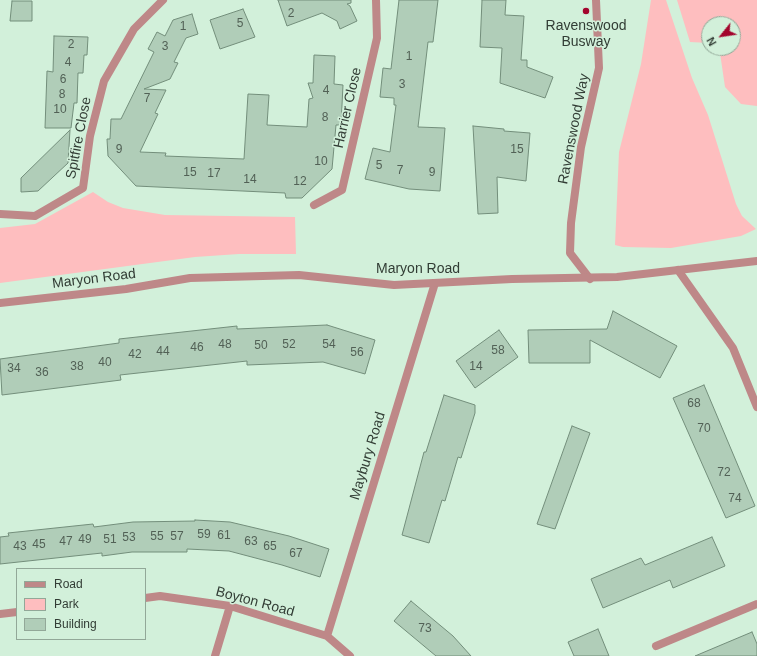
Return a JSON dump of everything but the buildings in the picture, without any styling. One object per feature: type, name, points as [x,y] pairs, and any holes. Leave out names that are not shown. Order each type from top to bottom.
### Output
[{"type":"street","name":"Spitfire Close","points":[[0,214],[35,216],[83,188],[90,136],[104,81],[134,29],[163,0]]},
{"type":"street","name":"Harrier Close","points":[[314,205],[342,190],[377,38],[376,0]]},
{"type":"street","name":"Ravenswood Way","points":[[590,279],[570,253],[571,224],[581,148],[599,68],[596,0]]},
{"type":"street","name":"Maryon Road","points":[[0,304],[126,289],[190,278],[299,275],[394,285],[512,279],[590,279],[757,261]]},
{"type":"street","points":[[678,270],[733,348],[757,407]]},
{"type":"street","name":"Maybury Road","points":[[327,636],[435,283]]},
{"type":"street","name":"Boyton Road","points":[[146,598],[160,596],[230,606],[327,636],[350,656]]},
{"type":"street","points":[[656,646],[757,604]]},
{"type":"street","points":[[215,656],[230,606]]},
{"type":"street","points":[[0,614],[16,612]]},
{"type":"green space","points":[[651,0],[666,0],[692,78],[708,115],[736,204],[742,216],[756,229],[741,236],[671,248],[623,247],[615,245],[619,152],[641,64]]},
{"type":"green space","points":[[677,0],[757,0],[757,106],[741,104],[725,87],[720,56],[741,56],[741,16],[701,16],[701,43],[690,42]]},
{"type":"green space","points":[[93,192],[108,202],[123,208],[165,215],[295,217],[296,254],[239,254],[195,257],[0,283],[0,228],[35,224]]},
{"type":"place","name":"Ravenswood Busway","points":[[586,11]]}]
